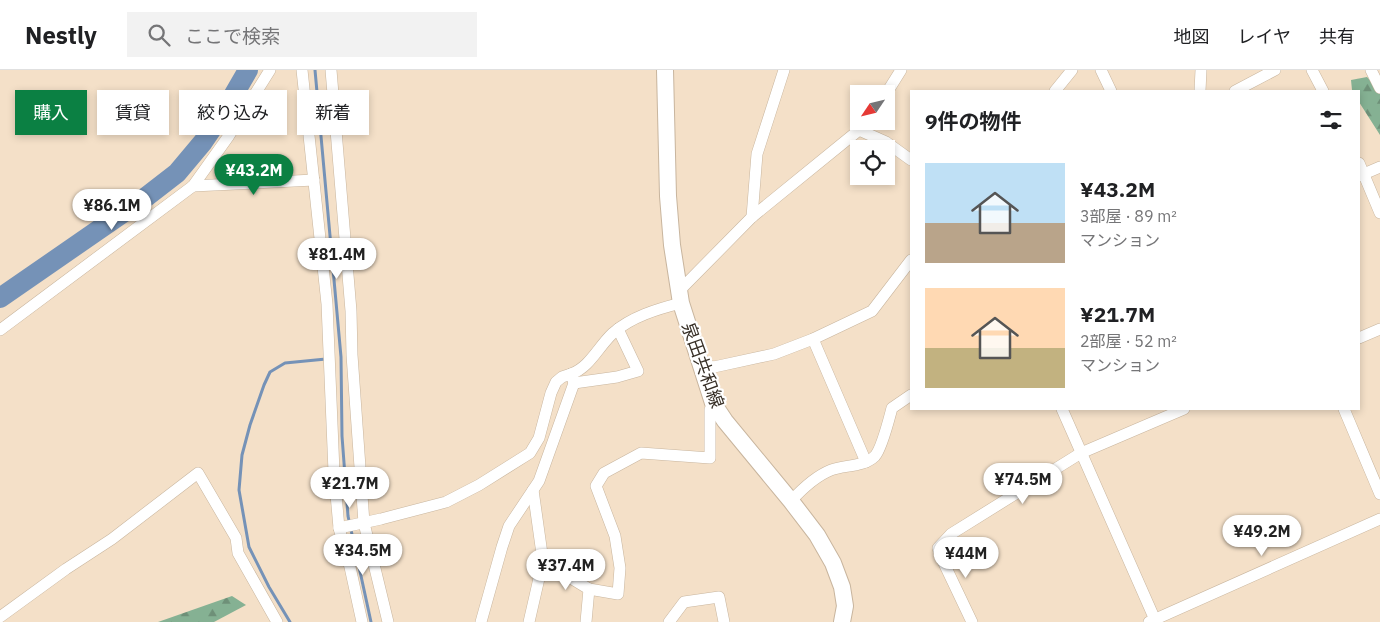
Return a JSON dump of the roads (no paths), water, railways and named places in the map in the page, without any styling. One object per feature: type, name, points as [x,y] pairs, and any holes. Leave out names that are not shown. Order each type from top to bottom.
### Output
[{"type":"main road","name":"泉田共和線","points":[[665,70],[668,196],[680,298],[713,404],[817,535],[833,563],[842,587],[844,606],[842,622]]},
{"type":"street","points":[[0,330],[193,186],[228,137],[270,70]]},
{"type":"street","points":[[302,70],[327,304],[334,472],[342,527],[362,622]]},
{"type":"street","points":[[331,70],[351,311],[353,373],[364,523],[388,622]]},
{"type":"street","points":[[752,217],[757,154],[784,70]]},
{"type":"street","points":[[892,85],[902,70]]},
{"type":"street","points":[[1055,90],[1072,70]]},
{"type":"street","points":[[1101,70],[1111,90]]},
{"type":"street","points":[[1200,90],[1201,70]]},
{"type":"street","points":[[1237,90],[1275,70]]},
{"type":"street","points":[[1312,70],[1322,90]]},
{"type":"street","points":[[1371,70],[1380,88]]},
{"type":"street","points":[[481,622],[502,547],[510,526],[539,481],[573,379],[618,329],[629,322],[664,308],[680,298],[752,217],[858,130]]},
{"type":"street","points":[[869,130],[910,156]]},
{"type":"street","points":[[1380,167],[1362,175],[1380,213]]},
{"type":"street","points":[[193,186],[314,180]]},
{"type":"street","points":[[702,365],[714,367],[774,354],[813,339],[872,311],[910,261]]},
{"type":"street","points":[[342,527],[446,502],[479,485],[530,453],[539,438],[551,393],[556,382],[562,377],[573,379],[617,377],[638,372],[618,329]]},
{"type":"street","points":[[1360,338],[1380,329]]},
{"type":"street","points":[[813,339],[866,462]]},
{"type":"street","points":[[791,500],[802,489],[832,469],[866,462],[876,455],[888,426],[892,408],[910,396]]},
{"type":"street","points":[[543,562],[589,589],[618,594],[620,568],[616,536],[596,486],[604,473],[641,453],[710,458],[710,410],[713,404]]},
{"type":"street","points":[[1062,410],[1153,621],[1380,519]]},
{"type":"street","points":[[972,622],[938,548],[950,534],[1081,453],[1182,410]]},
{"type":"street","points":[[1344,410],[1380,494]]},
{"type":"street","points":[[0,617],[112,538],[198,473],[236,538],[238,553],[277,622]]},
{"type":"street","points":[[529,622],[543,562],[533,490]]},
{"type":"street","points":[[586,622],[589,589]]},
{"type":"street","points":[[669,622],[684,602],[719,597],[724,622]]},
{"type":"waterway","points":[[0,298],[146,197],[177,173],[203,142],[248,70]]},
{"type":"waterway","points":[[315,70],[341,357],[342,436],[348,516],[371,622]]},
{"type":"waterway","points":[[290,622],[269,587],[249,547],[239,490],[242,455],[250,425],[270,372],[285,363],[326,359]]}]
